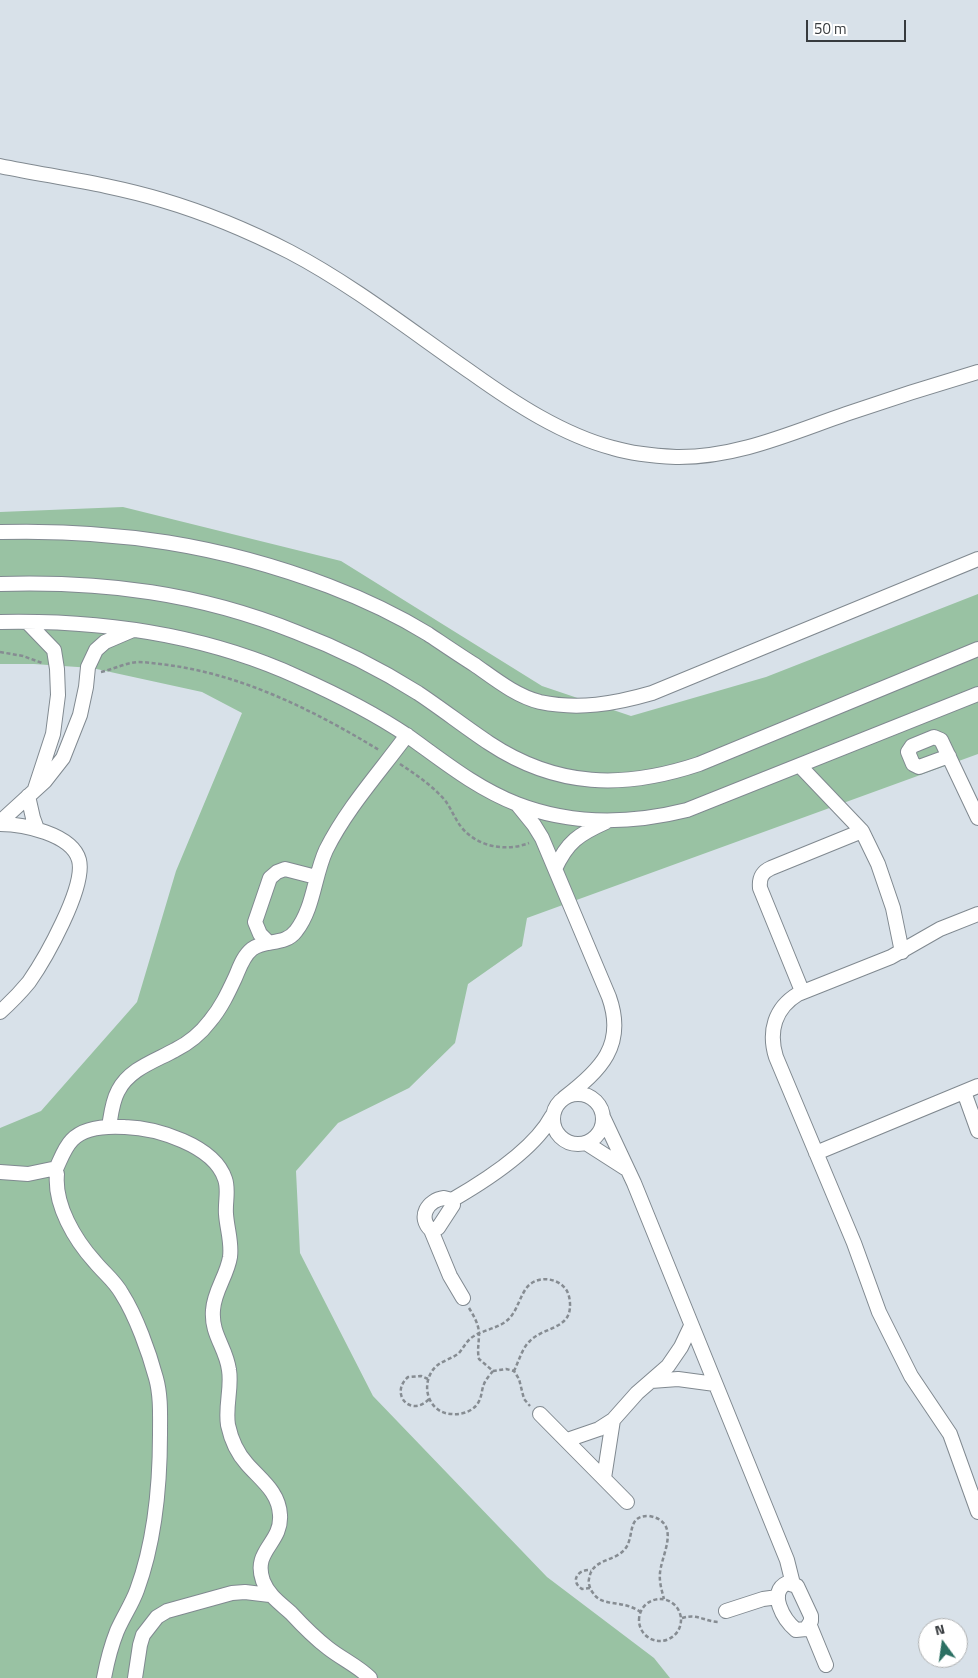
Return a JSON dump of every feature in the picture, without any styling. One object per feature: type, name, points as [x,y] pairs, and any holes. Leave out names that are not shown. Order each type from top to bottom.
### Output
[{"type":"street","points":[[0,166],[126,191],[161,200],[212,216],[261,237],[324,272],[511,400],[560,427],[613,448],[676,457],[710,456],[752,447],[846,414],[978,372]]},
{"type":"street","points":[[0,532],[81,533],[132,537],[205,548],[252,560],[329,586],[378,607],[427,633],[498,682],[527,697],[539,702],[580,706],[606,705],[652,693],[978,559]]},
{"type":"street","points":[[0,584],[58,583],[138,589],[186,598],[253,617],[296,632],[377,670],[416,692],[453,716],[489,743],[516,759],[545,771],[576,778],[607,781],[638,780],[669,774],[699,764],[978,649]]},
{"type":"street","points":[[0,622],[66,623],[133,630],[182,639],[259,661],[333,693],[368,712],[407,735],[468,779],[517,804],[563,816],[609,821],[660,817],[688,810],[978,695]]},
{"type":"street","points":[[27,622],[54,650],[57,669],[58,695],[52,734],[31,792],[33,818],[37,829]]},
{"type":"street","points":[[0,823],[53,773],[63,758],[80,715],[90,661],[100,646],[133,630]]},
{"type":"street","points":[[109,1128],[113,1101],[124,1081],[138,1070],[177,1049],[201,1031],[218,1010],[248,953],[258,946],[285,940],[296,931],[309,906],[324,855],[344,818],[407,735]]},
{"type":"street","points":[[949,756],[978,818]]},
{"type":"street","points":[[800,766],[862,831],[878,864],[893,908],[902,952]]},
{"type":"street","points":[[463,1298],[444,1261],[432,1230],[426,1224],[424,1217],[426,1209],[436,1199],[452,1200],[482,1182],[530,1145],[543,1132],[558,1102],[599,1068],[608,1054],[613,1039],[614,1018],[612,1007],[542,838],[517,804]]},
{"type":"street","points":[[555,869],[572,840],[582,833],[609,821]]},
{"type":"street","points":[[0,823],[37,829],[66,842],[72,847],[79,860],[79,876],[63,920],[39,966],[27,983],[0,1012]]},
{"type":"street","points":[[802,992],[760,888],[760,878],[766,870],[862,831]]},
{"type":"street","points":[[269,943],[260,934],[256,922],[270,878],[277,872],[285,869],[316,877]]},
{"type":"street","points":[[977,1508],[950,1434],[911,1376],[878,1312],[854,1243],[776,1057],[772,1037],[776,1018],[791,998],[902,952],[940,929],[978,914]]},
{"type":"street","points":[[552,1116],[553,1126],[557,1134],[564,1140],[574,1144],[586,1143],[595,1137],[602,1128],[597,1087],[599,1068]]},
{"type":"street","points":[[816,1153],[978,1086]]},
{"type":"street","points":[[964,1092],[978,1131]]},
{"type":"street","points":[[564,1098],[574,1094],[584,1094],[593,1098],[601,1111],[785,1555],[793,1584],[799,1590],[811,1616],[810,1626],[826,1665]]},
{"type":"street","points":[[104,1678],[114,1639],[131,1605],[142,1573],[153,1525],[160,1462],[160,1401],[152,1367],[131,1310],[114,1282],[96,1263],[76,1236],[60,1200],[55,1171],[66,1148],[80,1134],[93,1130],[132,1127],[146,1129],[186,1142],[210,1157],[226,1180],[226,1214],[230,1258],[215,1296],[212,1320],[217,1340],[229,1368],[230,1389],[227,1411],[230,1434],[240,1454],[272,1491],[279,1508],[279,1530],[276,1538],[266,1548],[261,1564],[262,1578],[270,1595],[320,1642],[370,1678]]},
{"type":"street","points":[[530,1145],[564,1140]]},
{"type":"street","points":[[586,1143],[627,1170]]},
{"type":"street","points":[[0,1172],[28,1174],[55,1171]]},
{"type":"street","points":[[432,1230],[438,1228],[453,1205],[452,1200]]},
{"type":"street","points":[[566,1440],[599,1429],[613,1420],[668,1366],[675,1357],[691,1326]]},
{"type":"street","points":[[651,1381],[678,1379],[715,1384]]},
{"type":"street","points":[[540,1414],[627,1502]]},
{"type":"street","points":[[604,1478],[613,1420]]},
{"type":"street","points":[[793,1584],[781,1585],[778,1590],[782,1612],[792,1626],[801,1630],[810,1626]]},
{"type":"street","points":[[135,1678],[143,1634],[153,1621],[167,1611],[232,1593],[244,1592],[270,1595]]},
{"type":"street","points":[[726,1611],[763,1599],[778,1597]]},
{"type":"path","points":[[0,652],[23,656],[57,669]]},
{"type":"path","points":[[88,673],[143,662],[186,667],[218,675],[249,686],[310,712],[390,757],[433,788],[450,808],[462,828],[480,842],[490,846],[513,848],[542,838]]},
{"type":"path","points":[[514,1371],[525,1346],[530,1340],[542,1331],[560,1324],[565,1320],[569,1312],[568,1292],[564,1286],[551,1279],[536,1282],[525,1290],[511,1317],[502,1324],[469,1338],[458,1354],[440,1363],[433,1369],[428,1379],[427,1389],[429,1400],[436,1408],[447,1414],[460,1414],[470,1411],[479,1401],[483,1385],[492,1371],[506,1369],[514,1371],[519,1379],[524,1399],[530,1407],[540,1414]]},
{"type":"path","points":[[463,1298],[477,1322],[479,1359],[492,1371]]},
{"type":"path","points":[[428,1379],[421,1376],[408,1377],[401,1386],[400,1393],[402,1399],[412,1406],[425,1404],[429,1400]]},
{"type":"path","points":[[641,1612],[624,1605],[600,1600],[590,1588],[589,1577],[600,1562],[620,1554],[626,1549],[631,1534],[631,1527],[638,1518],[645,1516],[658,1518],[664,1523],[668,1536],[660,1576],[664,1600]]},
{"type":"path","points":[[590,1588],[579,1588],[575,1581],[580,1572],[588,1570],[591,1572]]},
{"type":"path","points":[[654,1600],[664,1600],[672,1603],[678,1609],[681,1618],[680,1627],[675,1635],[667,1640],[657,1640],[648,1637],[642,1630],[641,1612],[646,1604],[654,1600]]},
{"type":"path","points":[[681,1618],[695,1615],[714,1622],[729,1621],[726,1611]]},
{"type":"green space","points":[[123,507],[341,561],[542,686],[631,716],[766,677],[978,594],[978,754],[527,918],[522,946],[468,984],[455,1043],[409,1088],[338,1123],[296,1171],[300,1253],[373,1396],[547,1577],[654,1658],[670,1678],[0,1678],[0,1128],[41,1111],[137,1002],[176,871],[242,713],[202,692],[92,668],[0,664],[0,512]]}]
